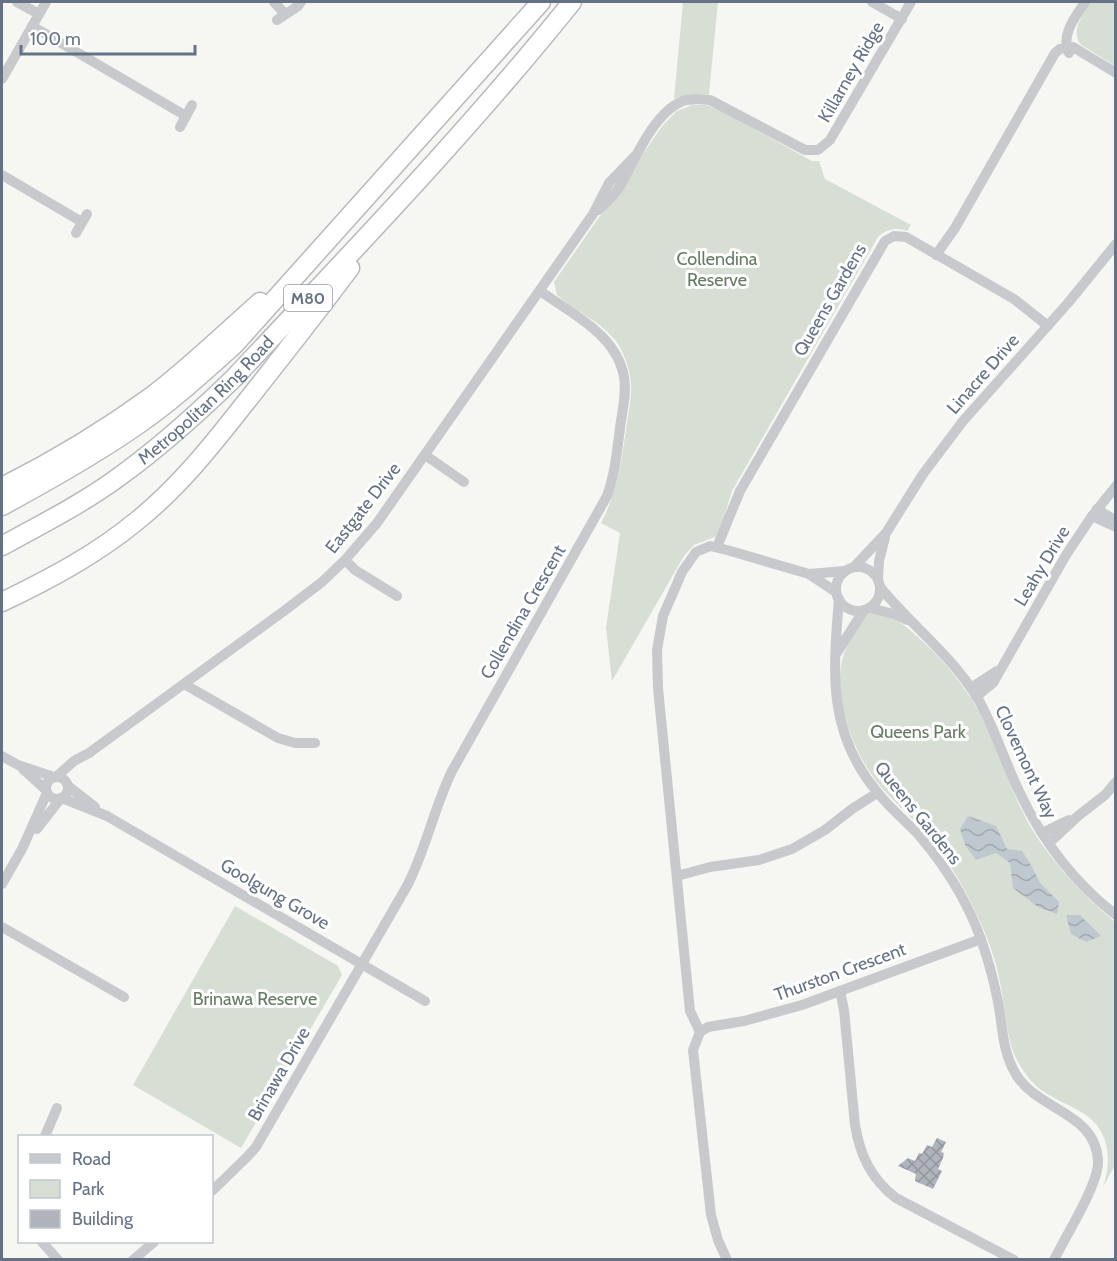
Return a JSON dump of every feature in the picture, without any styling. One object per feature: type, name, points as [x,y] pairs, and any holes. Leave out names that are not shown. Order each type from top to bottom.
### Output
[{"type":"highway","name":"Metropolitan Ring Road","points":[[2,506],[99,451],[170,401],[234,345],[541,2]]},
{"type":"highway","name":"Metropolitan Ring Road","points":[[2,546],[115,480],[174,434],[234,378],[407,192],[572,2]]},
{"type":"highway","points":[[2,602],[62,572],[104,546],[139,520],[172,490],[199,460],[292,344],[407,192]]},
{"type":"highway","name":"M80","points":[[2,487],[72,450],[154,395],[194,362],[331,238]]},
{"type":"street","points":[[17,2],[39,14]]},
{"type":"street","points":[[2,79],[46,2]]},
{"type":"street","points":[[274,2],[281,17],[301,2]]},
{"type":"street","points":[[872,2],[902,19]]},
{"type":"street","name":"Killarney Ridge","points":[[614,186],[666,112],[682,101],[700,99],[721,105],[796,147],[818,150],[830,140],[911,2]]},
{"type":"street","points":[[1070,50],[1075,19],[1085,2]]},
{"type":"street","points":[[32,26],[186,116]]},
{"type":"street","points":[[939,256],[1055,53],[1070,50],[1116,73]]},
{"type":"street","points":[[180,127],[192,105]]},
{"type":"street","points":[[2,175],[84,218],[76,233]]},
{"type":"street","name":"Eastgate Drive","points":[[55,777],[303,597],[345,560],[377,524],[614,186]]},
{"type":"street","name":"Queens Gardens","points":[[722,548],[731,512],[740,491],[881,245],[890,238],[901,236],[939,256],[1014,299],[1048,326]]},
{"type":"street","name":"Linacre Drive","points":[[849,569],[886,533],[949,438],[986,393],[1048,326],[1116,244]]},
{"type":"street","name":"Collendina Crescent","points":[[362,964],[416,868],[443,790],[461,752],[592,525],[610,488],[624,403],[625,388],[621,366],[617,355],[603,337],[540,291]]},
{"type":"street","points":[[425,455],[464,482]]},
{"type":"street","name":"Leahy Drive","points":[[974,692],[1001,667],[1066,555],[1094,512],[1116,486]]},
{"type":"street","points":[[1094,512],[1116,522]]},
{"type":"street","points":[[1094,512],[1116,527]]},
{"type":"street","name":"Linacre Drive","points":[[879,583],[879,561],[886,533]]},
{"type":"street","points":[[727,1260],[711,1215],[693,1050],[704,1030],[690,1002],[658,688],[658,641],[663,616],[674,588],[690,558],[704,548],[722,548],[809,574],[838,595],[849,609],[867,609],[878,599],[879,583],[868,569],[809,574]]},
{"type":"street","points":[[345,560],[355,570],[397,596]]},
{"type":"street","points":[[838,595],[837,584],[849,569]]},
{"type":"street","name":"Clovemont Way","points":[[879,583],[910,621],[948,659],[974,692],[994,730],[1019,792],[1042,833],[1077,878],[1116,915]]},
{"type":"street","name":"Queens Gardens","points":[[838,595],[834,684],[840,720],[852,753],[875,790],[918,835],[945,870],[970,914],[990,966],[1005,1050],[1011,1065],[1023,1083],[1038,1098],[1069,1115],[1085,1127],[1094,1140],[1098,1160],[1096,1176],[1054,1260]]},
{"type":"street","name":"Queens Gardens","points":[[836,654],[867,609]]},
{"type":"street","name":"Clovemont Way","points":[[867,609],[894,614],[910,621]]},
{"type":"street","points":[[184,684],[278,738],[295,743],[315,742]]},
{"type":"street","name":"Eastgate Drive","points":[[68,785],[76,768],[89,753]]},
{"type":"street","points":[[2,756],[18,765],[64,779],[68,785],[67,793],[22,849]]},
{"type":"street","points":[[18,765],[52,797],[61,798]]},
{"type":"street","points":[[2,884],[22,849],[47,791],[49,780],[55,777]]},
{"type":"street","points":[[1049,843],[1105,795],[1116,782]]},
{"type":"street","name":"Goolgung Grove","points":[[68,785],[108,816],[425,1001]]},
{"type":"street","points":[[676,870],[759,860],[792,849],[825,830],[875,790]]},
{"type":"street","name":"Goolgung Grove","points":[[61,798],[108,816]]},
{"type":"street","points":[[1042,833],[1078,816]]},
{"type":"street","points":[[2,927],[124,997]]},
{"type":"street","name":"Thurston Crescent","points":[[704,1030],[772,1014],[836,993],[981,939]]},
{"type":"street","name":"Brinawa Drive","points":[[213,1190],[256,1147],[362,964]]},
{"type":"street","points":[[836,993],[844,1028],[858,1143],[867,1166],[886,1190],[908,1206],[1014,1260]]},
{"type":"street","points":[[46,1135],[57,1108]]},
{"type":"street","points":[[43,1243],[58,1260]]},
{"type":"street","points":[[133,1260],[153,1243]]},
{"type":"green space","points":[[683,2],[718,2],[709,94],[691,94],[674,99]]},
{"type":"green space","points":[[1090,2],[1115,2],[1115,66],[1080,44],[1077,28]]},
{"type":"green space","name":"Collendina Reserve","points":[[692,105],[706,105],[720,110],[812,161],[819,161],[825,179],[911,225],[907,231],[892,230],[878,237],[732,491],[720,530],[715,537],[694,545],[684,556],[612,681],[606,628],[620,533],[601,523],[615,489],[620,466],[630,401],[630,379],[623,353],[612,336],[557,295],[554,282],[663,125],[677,111]]},
{"type":"green space","name":"Queens Park","points":[[871,613],[890,617],[908,628],[957,679],[987,727],[1014,793],[1033,831],[1071,880],[1115,922],[1116,1163],[1103,1187],[1108,1155],[1098,1126],[1076,1109],[1038,1087],[1020,1066],[1009,1035],[995,960],[972,904],[955,873],[934,843],[877,782],[867,768],[851,735],[841,698],[842,662],[851,638],[866,615]]},
{"type":"green space","name":"Brinawa Reserve","points":[[235,906],[338,966],[342,975],[241,1148],[133,1085]]},
{"type":"water","points":[[968,816],[996,826],[1007,849],[1022,851],[1040,883],[1059,902],[1057,914],[1038,907],[1013,888],[1010,863],[996,853],[976,860],[965,845],[960,829]]},
{"type":"water","points":[[1066,915],[1080,915],[1101,936],[1086,942],[1071,934]]},
{"type":"building","points":[[937,1138],[946,1142],[941,1152],[944,1153],[938,1169],[942,1171],[933,1189],[915,1181],[916,1174],[898,1166],[908,1158],[915,1161],[919,1153],[922,1154],[927,1145],[932,1147]]}]
